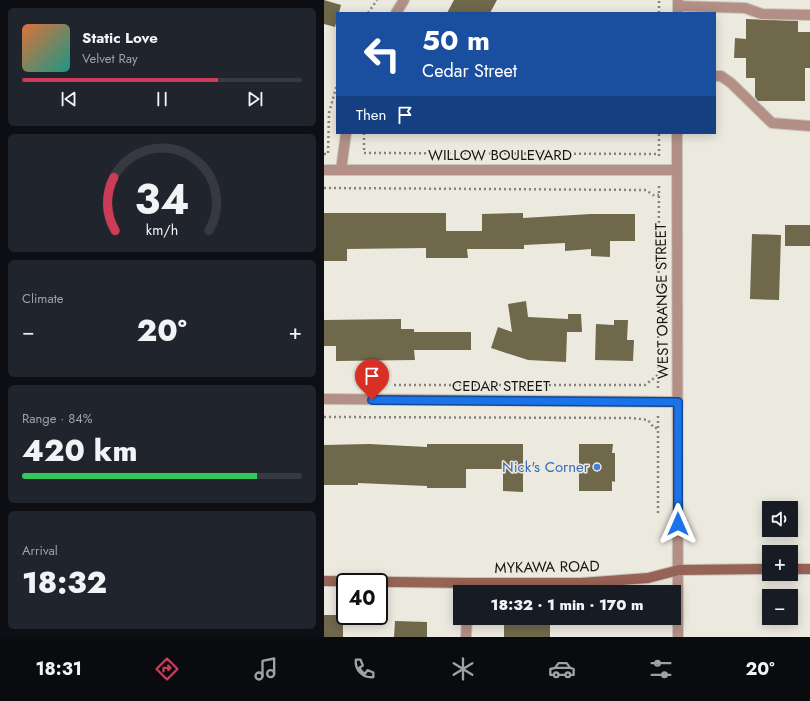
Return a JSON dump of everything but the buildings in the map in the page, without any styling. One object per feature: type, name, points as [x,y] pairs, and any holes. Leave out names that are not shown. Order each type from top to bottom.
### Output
[{"type":"main road","name":"MYKAWA ROAD","points":[[535,585],[648,578],[679,570],[762,569]]},
{"type":"main road","points":[[798,569],[810,569]]},
{"type":"main road","name":"MYKAWA ROAD","points":[[324,581],[453,587]]},
{"type":"street","points":[[397,12],[404,0]]},
{"type":"street","points":[[678,6],[745,8],[762,14],[810,15]]},
{"type":"street","points":[[716,76],[721,76],[731,83],[772,123],[810,126]]},
{"type":"street","points":[[341,170],[346,134]]},
{"type":"street","name":"WEST ORANGE STREET","points":[[677,134],[678,637]]},
{"type":"street","name":"WILLOW BOULEVARD","points":[[324,170],[676,170]]},
{"type":"street","name":"CEDAR STREET","points":[[324,399],[678,402]]},
{"type":"street","points":[[466,637],[467,625]]},
{"type":"path","points":[[369,12],[377,0]]},
{"type":"path","points":[[659,0],[659,12]]},
{"type":"path","points":[[324,154],[328,154],[329,113],[336,88]]},
{"type":"path","points":[[364,134],[364,153],[659,154]]},
{"type":"path","points":[[658,513],[659,134]]},
{"type":"path","points":[[324,188],[646,190],[653,194],[659,195]]},
{"type":"path","points":[[387,384],[645,386],[658,375]]},
{"type":"path","points":[[324,417],[632,418],[648,420],[654,428],[658,428]]},
{"type":"place","name":"Nick's Corner","points":[[597,467]]},
{"type":"route","points":[[372,400],[678,402],[678,524]]}]
